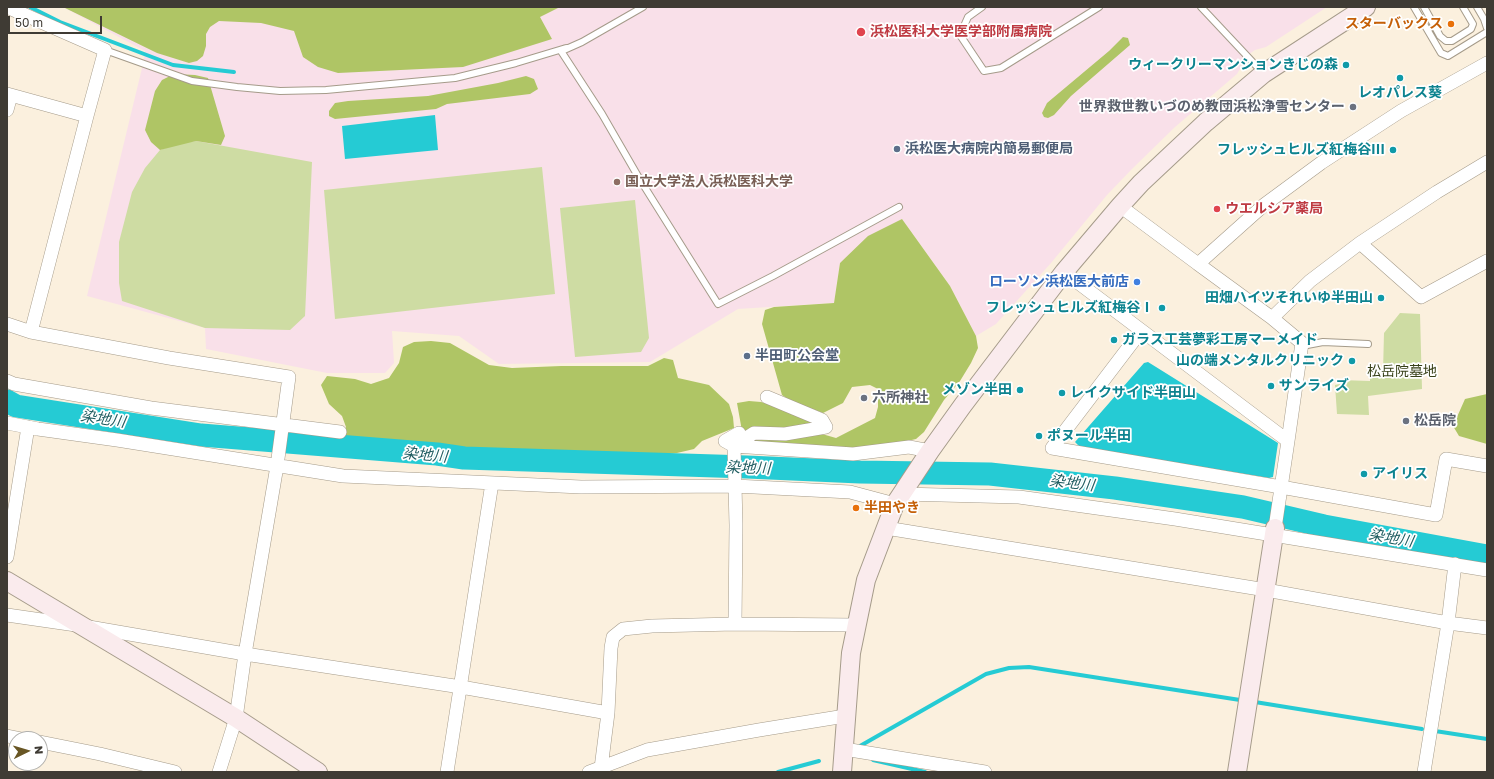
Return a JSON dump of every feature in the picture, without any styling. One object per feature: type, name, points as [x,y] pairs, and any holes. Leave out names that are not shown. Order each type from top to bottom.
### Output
[{"type":"street","points":[[842,772],[845,716],[851,653],[866,580],[886,528],[902,494],[930,451],[1064,272],[1120,206],[1177,147],[1263,74],[1366,7]]},
{"type":"street","points":[[12,8],[105,50],[31,332]]},
{"type":"street","points":[[1198,264],[1264,205],[1321,163],[1401,111],[1487,63]]},
{"type":"street","points":[[7,110],[9,95],[87,116]]},
{"type":"street","points":[[1272,318],[1310,281],[1360,243],[1437,192],[1487,162]]},
{"type":"street","points":[[1120,206],[1272,318],[1302,343],[1266,590],[1237,772]]},
{"type":"street","points":[[1360,243],[1421,296],[1487,260]]},
{"type":"street","points":[[1064,272],[1288,441]]},
{"type":"street","points":[[7,324],[31,332],[169,358],[289,377],[236,718],[219,772]]},
{"type":"street","points":[[1141,331],[1052,448],[1280,493],[1436,515],[1446,458],[1487,466]]},
{"type":"street","points":[[7,381],[14,384],[151,408],[340,432]]},
{"type":"street","points":[[734,448],[754,433],[785,434],[826,427],[822,420],[767,397]]},
{"type":"street","points":[[7,423],[343,476],[581,487],[735,484],[850,492],[1019,497],[1274,531],[1487,570]]},
{"type":"street","points":[[7,557],[28,427]]},
{"type":"street","points":[[739,433],[726,441],[734,448],[853,454],[909,447],[930,451]]},
{"type":"street","points":[[734,448],[736,525],[735,624]]},
{"type":"street","points":[[447,772],[492,482]]},
{"type":"street","points":[[886,528],[1266,590],[1448,623],[1487,628]]},
{"type":"street","points":[[1424,772],[1456,564]]},
{"type":"street","points":[[7,581],[236,718],[318,772]]},
{"type":"street","points":[[7,615],[83,626],[245,654],[461,687],[608,713]]},
{"type":"street","points":[[601,768],[608,713],[611,648],[613,637],[623,629],[652,626],[735,624],[856,624]]},
{"type":"street","points":[[589,772],[647,750],[845,716]]},
{"type":"street","points":[[48,744],[175,772]]},
{"type":"street","points":[[844,749],[985,772]]},
{"type":"lane","points":[[561,51],[582,42],[643,7]]},
{"type":"lane","points":[[982,7],[968,17],[960,35],[984,71],[1001,68],[1099,7]]},
{"type":"lane","points":[[1202,7],[1263,74]]},
{"type":"lane","points":[[1414,7],[1441,53],[1448,56],[1487,32]]},
{"type":"lane","points":[[1424,7],[1440,36],[1446,41],[1452,41],[1471,29],[1473,24],[1463,7]]},
{"type":"lane","points":[[1477,7],[1487,28]]},
{"type":"lane","points":[[105,50],[192,81],[280,91],[326,90],[454,78],[516,63],[566,48],[561,51]]},
{"type":"lane","points":[[561,51],[602,114],[639,178],[718,304],[773,276],[899,207]]},
{"type":"lane","points":[[1302,346],[1323,342],[1368,344]]},
{"type":"shaded area","name":"国立大学法人浜松医科大学","points":[[63,7],[1327,7],[1266,47],[1255,50],[1242,59],[1241,67],[1237,74],[1175,127],[1132,169],[1107,195],[1051,263],[996,324],[976,336],[950,286],[902,219],[840,263],[834,303],[738,309],[650,362],[499,364],[459,336],[392,331],[394,363],[385,373],[327,373],[206,349],[205,328],[87,296],[145,51]]},
{"type":"green space","points":[[560,7],[540,17],[552,39],[463,67],[338,73],[318,67],[303,57],[294,31],[261,23],[219,21],[210,27],[206,34],[206,46],[203,56],[197,61],[189,63],[157,53],[65,8]]},
{"type":"green space","points":[[1123,37],[1128,38],[1130,45],[1071,96],[1054,115],[1048,118],[1044,117],[1042,113],[1047,103],[1109,51]]},
{"type":"green space","points":[[174,74],[195,75],[208,78],[225,136],[221,145],[196,141],[160,150],[151,142],[145,130],[155,91],[162,80]]},
{"type":"green space","points":[[526,76],[534,79],[538,89],[530,94],[447,104],[436,109],[335,119],[329,116],[329,111],[335,103],[428,96],[498,83]]},
{"type":"green space","points":[[196,141],[312,162],[305,316],[290,330],[205,328],[122,301],[119,283],[119,242],[132,192],[145,168],[160,150],[180,143]]},
{"type":"green space","points":[[542,167],[555,294],[335,319],[324,190]]},
{"type":"green space","points":[[635,200],[649,338],[641,352],[575,357],[560,208]]},
{"type":"green space","points":[[902,219],[950,286],[976,336],[978,348],[960,381],[944,400],[924,432],[916,439],[854,451],[743,443],[757,436],[822,434],[836,438],[875,418],[878,407],[878,389],[870,385],[852,387],[843,403],[823,413],[791,401],[782,395],[762,324],[765,310],[774,307],[834,303],[840,263],[868,236]]},
{"type":"green space","name":"松岳院墓地","points":[[1400,313],[1420,314],[1422,389],[1368,396],[1369,415],[1337,414],[1335,385],[1340,384],[1340,380],[1370,381],[1370,374],[1383,372],[1384,333]]},
{"type":"green space","points":[[431,341],[450,343],[489,365],[512,368],[561,366],[648,366],[664,358],[673,360],[678,378],[709,385],[729,404],[733,417],[734,428],[702,441],[694,449],[677,453],[629,457],[555,457],[464,453],[433,448],[371,445],[348,442],[344,433],[346,427],[342,416],[329,404],[321,385],[327,376],[355,379],[371,384],[389,378],[399,363],[403,347],[414,342]]},
{"type":"green space","points":[[1487,394],[1487,444],[1459,436],[1453,426],[1465,399]]},
{"type":"green space","points":[[749,401],[761,402],[788,409],[819,422],[811,428],[742,431],[737,403]]},
{"type":"water","points":[[435,115],[438,150],[345,159],[342,126]]},
{"type":"water","points":[[1148,362],[1278,443],[1273,477],[1269,478],[1080,447],[1075,442],[1144,363]]},
{"type":"waterway","points":[[30,7],[60,22],[173,65],[234,72]]},
{"type":"waterway","name":"染地川","points":[[7,401],[16,406],[201,435],[437,454],[464,458],[860,472],[990,474],[1115,488],[1243,507],[1324,526],[1487,556]]},
{"type":"waterway","points":[[860,746],[986,674],[1009,668],[1029,667],[1240,700]]},
{"type":"waterway","points":[[1255,702],[1422,729]]},
{"type":"waterway","points":[[1435,731],[1487,739]]},
{"type":"waterway","points":[[873,760],[925,772]]},
{"type":"waterway","points":[[778,772],[819,761]]},
{"type":"place","name":"スターバックス","points":[[1451,24]]},
{"type":"place","name":"浜松医科大学医学部附属病院","points":[[861,32]]},
{"type":"place","name":"ウィークリーマンションきじの森","points":[[1346,65]]},
{"type":"place","name":"レオパレス葵","points":[[1400,78]]},
{"type":"place","name":"世界救世教いづのめ教団浜松浄雪センター","points":[[1353,107]]},
{"type":"place","name":"浜松医大病院内簡易郵便局","points":[[897,149]]},
{"type":"place","name":"フレッシュヒルズ紅梅谷Ⅲ","points":[[1393,150]]},
{"type":"place","name":"国立大学法人浜松医科大学","points":[[617,182]]},
{"type":"place","name":"ウエルシア薬局","points":[[1217,209]]},
{"type":"place","name":"ローソン浜松医大前店","points":[[1137,282]]},
{"type":"place","name":"田畑ハイツそれいゆ半田山","points":[[1381,298]]},
{"type":"place","name":"フレッシュヒルズ紅梅谷Ⅰ","points":[[1162,308]]},
{"type":"place","name":"ガラス工芸夢彩工房マーメイド","points":[[1114,340]]},
{"type":"place","name":"半田町公会堂","points":[[747,356]]},
{"type":"place","name":"山の端メンタルクリニック","points":[[1352,361]]},
{"type":"place","name":"サンライズ","points":[[1271,386]]},
{"type":"place","name":"メゾン半田","points":[[1020,390]]},
{"type":"place","name":"レイクサイド半田山","points":[[1062,393]]},
{"type":"place","name":"六所神社","points":[[864,398]]},
{"type":"place","name":"松岳院","points":[[1406,421]]},
{"type":"place","name":"ポヌール半田","points":[[1039,436]]},
{"type":"place","name":"アイリス","points":[[1364,474]]},
{"type":"place","name":"半田やき","points":[[856,508]]}]
